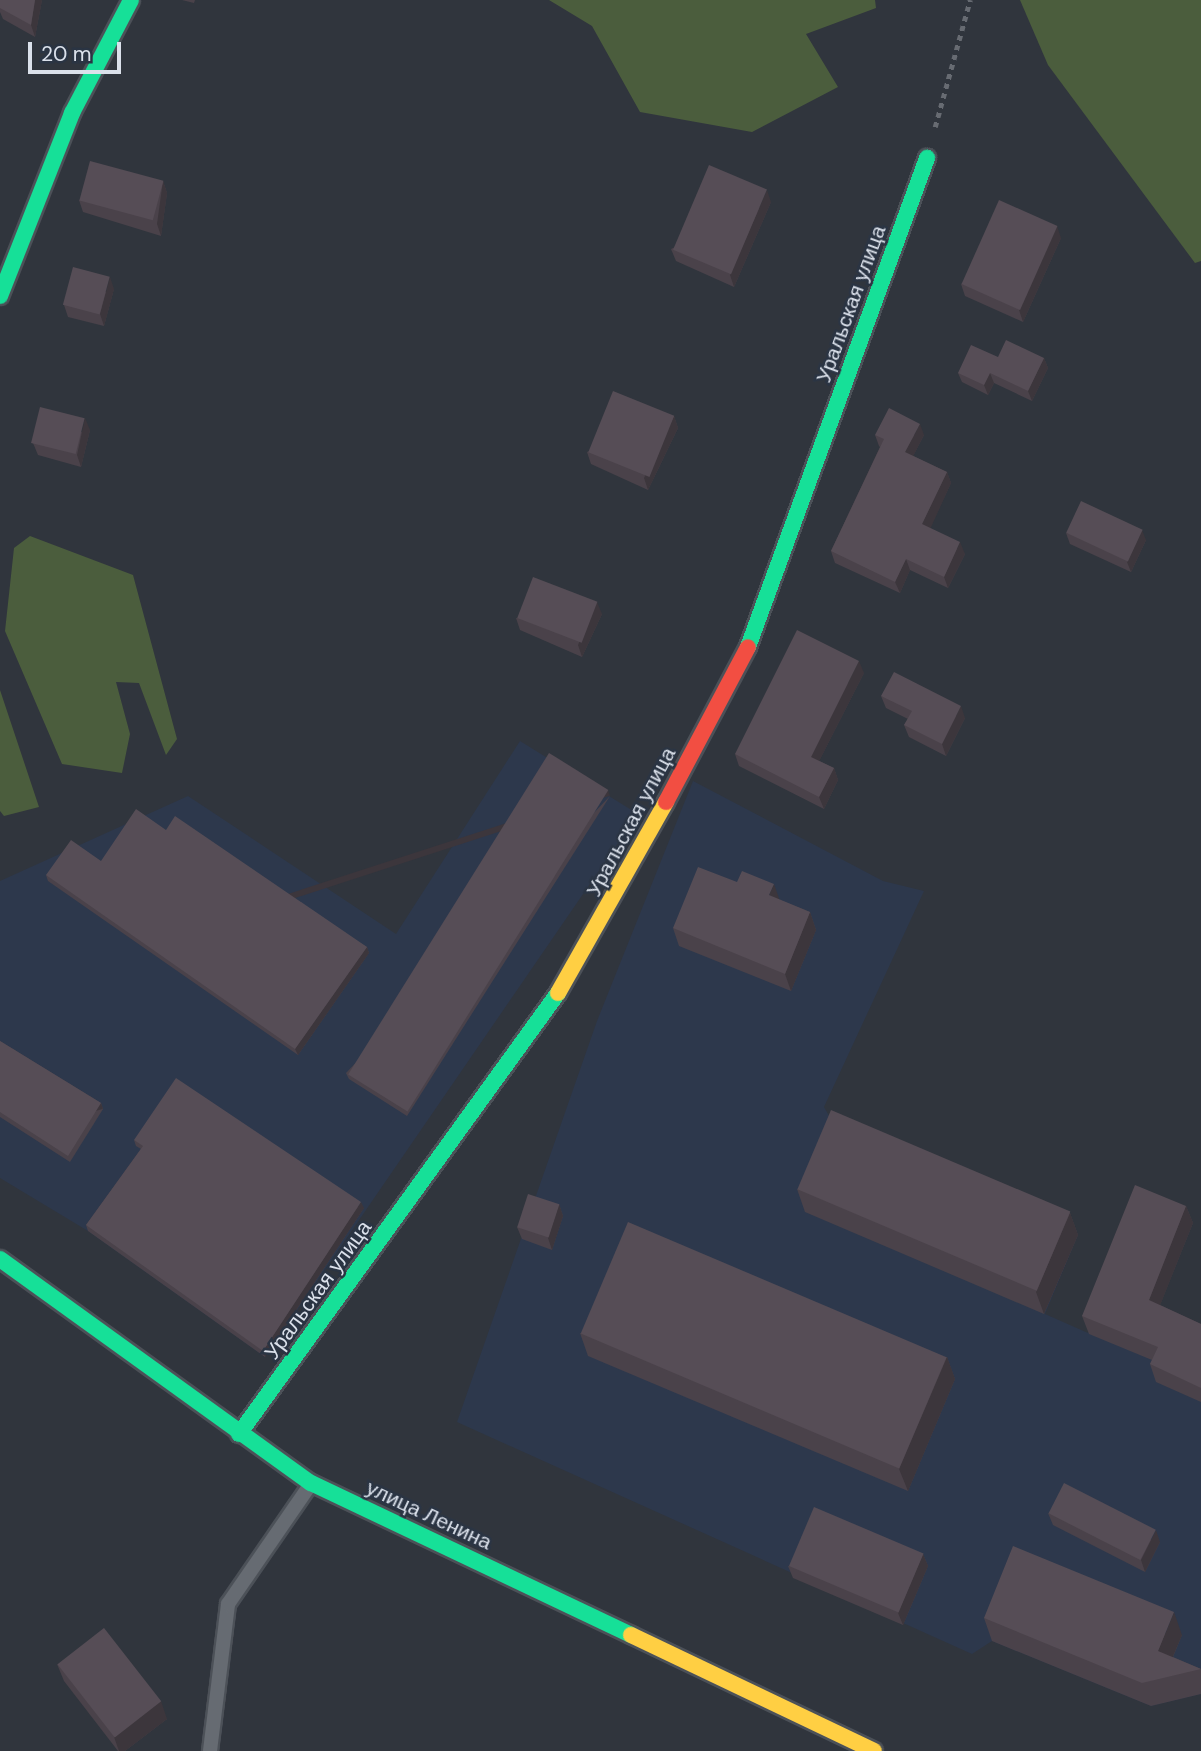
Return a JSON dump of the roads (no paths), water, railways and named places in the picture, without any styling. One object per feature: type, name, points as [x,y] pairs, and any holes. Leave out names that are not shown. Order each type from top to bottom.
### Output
[{"type":"street","points":[[0,296],[72,113],[131,0]]},
{"type":"street","name":"Уральская улица","points":[[239,1434],[578,967],[746,652],[927,158]]},
{"type":"street","name":"улица Ленина","points":[[0,1259],[239,1434],[311,1483],[874,1751]]},
{"type":"lane","points":[[210,1751],[228,1604],[311,1483]]}]
